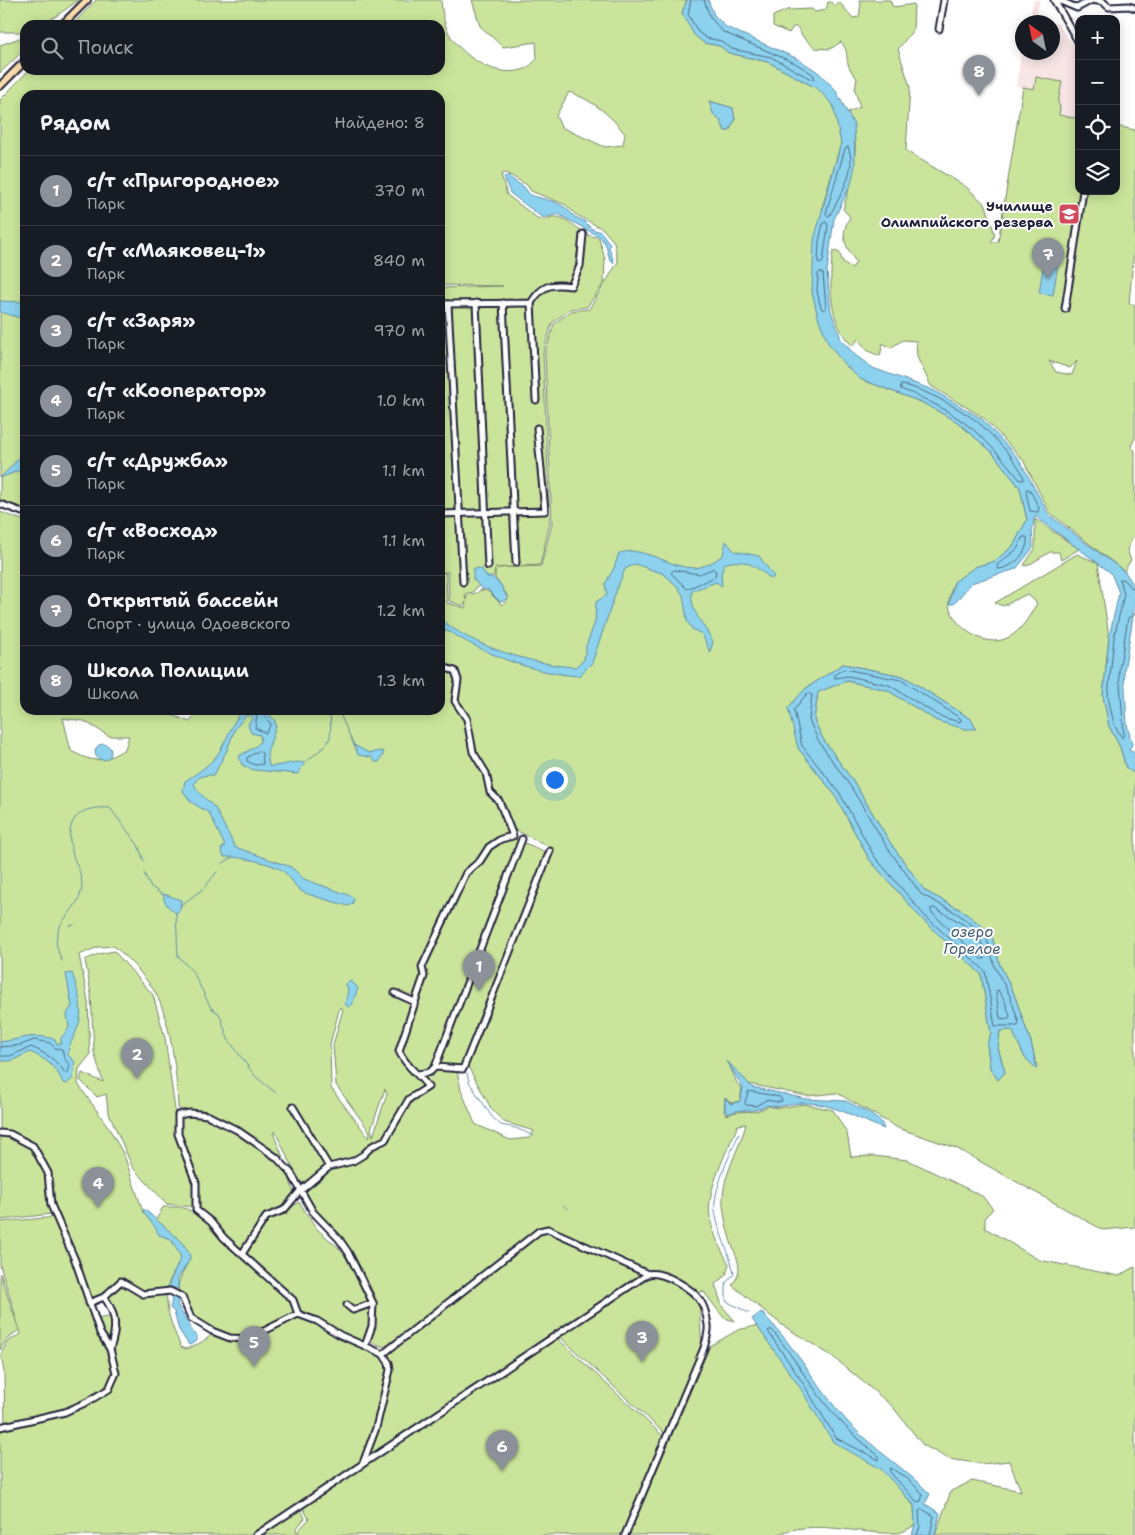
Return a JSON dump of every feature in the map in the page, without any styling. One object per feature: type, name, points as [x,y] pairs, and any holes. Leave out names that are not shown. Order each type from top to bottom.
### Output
[{"type":"main road","points":[[67,20],[87,0]]},
{"type":"main road","points":[[0,86],[20,67]]},
{"type":"street","points":[[938,28],[944,0]]},
{"type":"street","points":[[1054,0],[1075,36]]},
{"type":"street","points":[[1058,0],[1077,8],[1092,0],[1103,2],[1109,7],[1129,6],[1135,8]]},
{"type":"street","points":[[1065,308],[1082,195]]},
{"type":"street","points":[[536,400],[531,303],[538,292],[553,284],[571,286],[580,266],[583,234]]},
{"type":"street","points":[[476,303],[488,566]]},
{"type":"street","points":[[503,303],[516,563]]},
{"type":"street","points":[[463,582],[448,304],[531,303]]},
{"type":"street","points":[[445,514],[544,510],[537,428]]},
{"type":"street","points":[[0,504],[20,511]]},
{"type":"street","points":[[242,1254],[266,1217],[284,1210],[300,1192],[330,1167],[353,1161],[372,1146],[385,1140],[409,1099],[428,1087],[418,1074],[409,1069],[399,1051],[424,976],[422,967],[466,873],[480,861],[489,847],[502,838],[513,836],[499,801],[490,792],[486,773],[473,752],[467,719],[455,701],[458,680],[455,671],[445,668]]},
{"type":"street","points":[[418,1074],[430,1072],[435,1067],[522,839]]},
{"type":"street","points":[[435,1067],[463,1069],[550,851]]},
{"type":"street","points":[[395,993],[415,1002]]},
{"type":"street","points":[[293,1107],[330,1167]]},
{"type":"street","points":[[363,1463],[376,1428],[390,1370],[389,1363],[383,1354],[365,1346],[298,1314],[293,1300],[196,1210],[196,1183],[178,1134],[178,1115],[190,1113],[207,1116],[237,1130],[276,1157],[291,1173],[300,1192],[317,1218],[339,1239],[348,1252],[373,1303],[372,1326],[365,1346]]},
{"type":"street","points":[[0,1132],[10,1134],[33,1146],[48,1173],[51,1205],[75,1260],[100,1333],[110,1349],[116,1373],[109,1389],[65,1412],[0,1428]]},
{"type":"street","points":[[383,1354],[539,1231],[548,1228],[648,1274]]},
{"type":"street","points":[[256,1535],[648,1274],[653,1273],[670,1277],[700,1300],[709,1327],[702,1356],[625,1535]]},
{"type":"street","points":[[89,1303],[104,1297],[121,1281],[143,1294],[170,1291],[182,1297],[191,1318],[200,1325],[230,1338],[248,1339],[298,1314]]},
{"type":"street","points":[[104,1297],[114,1312],[114,1337],[110,1349]]},
{"type":"street","points":[[347,1305],[352,1310],[373,1303]]},
{"type":"shaded area","points":[[1034,0],[1040,0],[1036,15],[1031,15]]},
{"type":"shaded area","points":[[1060,27],[1075,47],[1075,118],[1059,115],[1060,106],[1058,103],[1062,82],[1036,77],[1034,89],[1016,86],[1020,60],[1060,60]]},
{"type":"green space","points":[[0,0],[79,0],[50,20],[20,20],[20,32],[0,32]]},
{"type":"green space","points":[[96,0],[441,0],[444,19],[77,20]]},
{"type":"green space","points":[[472,0],[687,0],[682,13],[704,43],[720,46],[729,53],[768,62],[818,89],[834,105],[841,143],[823,204],[812,292],[860,379],[921,402],[956,421],[992,452],[1020,488],[1027,520],[1013,546],[995,561],[975,567],[954,582],[949,602],[952,613],[963,628],[971,634],[989,641],[1007,638],[1021,628],[1037,603],[1027,594],[1003,606],[995,603],[1077,554],[1098,563],[1109,637],[1103,696],[1109,726],[1120,747],[1126,768],[1135,774],[1135,1227],[1103,1230],[956,1148],[898,1128],[837,1093],[807,1096],[749,1084],[728,1062],[737,1083],[742,1088],[740,1101],[731,1103],[725,1098],[724,1111],[727,1115],[738,1112],[757,1111],[768,1106],[778,1108],[804,1104],[833,1110],[847,1133],[851,1157],[873,1156],[908,1160],[982,1196],[993,1209],[985,1217],[985,1228],[1039,1260],[1119,1276],[1135,1267],[1135,1535],[935,1535],[951,1491],[972,1481],[1021,1491],[1009,1461],[982,1464],[949,1459],[923,1445],[892,1406],[832,1356],[782,1325],[732,1285],[739,1268],[726,1222],[723,1195],[728,1174],[746,1124],[738,1125],[718,1171],[709,1207],[713,1230],[729,1264],[726,1275],[715,1284],[722,1306],[735,1321],[724,1318],[703,1291],[696,1294],[671,1276],[657,1270],[639,1272],[640,1278],[252,1535],[0,1535],[0,1430],[5,1429],[4,1373],[1,1354],[7,1342],[21,1334],[0,1265],[0,1222],[57,1217],[52,1204],[50,1173],[38,1148],[35,1151],[46,1174],[51,1214],[0,1220],[0,512],[20,519],[20,715],[172,715],[190,722],[195,715],[445,715],[445,573],[447,603],[465,608],[466,602],[463,606],[449,601],[448,572],[445,572],[445,288],[503,286],[445,285],[445,90],[20,90],[20,509],[0,501],[0,100],[24,75],[445,75],[445,22],[451,37],[465,53],[483,65],[494,69],[515,71],[525,69],[537,59],[536,42],[503,47],[480,26]],"holes":[[[569,92],[585,99],[613,120],[625,134],[623,145],[605,147],[561,127],[556,116]],[[709,101],[733,108],[735,120],[729,131],[725,131],[720,120],[714,116]],[[506,173],[527,185],[531,191],[566,205],[575,214],[603,229],[614,242],[618,262],[589,309],[571,311],[554,324],[545,353],[552,524],[541,566],[495,568],[540,565],[550,523],[543,353],[552,323],[570,309],[587,307],[604,283],[605,259],[599,238],[587,235],[584,237],[583,267],[573,287],[549,284],[555,282],[569,284],[574,273],[581,230],[559,217],[545,220],[537,218],[507,195],[501,174]],[[495,570],[495,578],[509,598],[502,605],[488,591],[480,590],[477,593],[467,595],[466,600],[465,594],[473,592],[494,576]],[[843,664],[903,676],[971,719],[937,721],[887,690],[847,681],[818,692],[814,720],[823,739],[855,784],[891,844],[925,891],[961,910],[991,933],[1000,965],[1014,994],[1031,1042],[1037,1068],[1025,1058],[1012,1029],[1000,1031],[998,1048],[1005,1072],[998,1080],[990,1068],[987,1044],[991,1033],[981,974],[922,919],[869,859],[835,795],[798,748],[805,689]],[[63,718],[84,721],[109,736],[129,736],[125,749],[104,759],[86,758],[71,751]],[[515,830],[548,846],[552,852],[536,889],[533,884],[546,852],[513,838]],[[114,946],[131,962],[155,992],[165,1017],[172,1048],[178,1108],[189,1112],[217,1116],[241,1128],[269,1149],[265,1153],[234,1131],[213,1121],[201,1118],[176,1117],[165,1038],[153,995],[114,951],[99,954],[85,960],[91,994],[94,1052],[103,1082],[82,1073],[80,1080],[97,1097],[106,1094],[108,1111],[133,1168],[167,1204],[194,1207],[196,1184],[185,1148],[199,1182],[198,1210],[207,1221],[194,1212],[181,1207],[163,1207],[156,1220],[183,1244],[189,1255],[179,1280],[178,1289],[199,1320],[215,1329],[206,1339],[186,1349],[181,1347],[170,1317],[167,1302],[169,1282],[181,1257],[171,1239],[164,1236],[143,1212],[124,1155],[109,1128],[78,1084],[79,1069],[90,1055],[88,1001],[79,955],[98,947]],[[340,1007],[343,1009],[333,1045],[336,1085],[370,1132],[369,1138],[331,1088],[330,1044]],[[466,1063],[492,1110],[504,1122],[534,1131],[529,1138],[510,1140],[475,1124],[461,1090],[457,1071]],[[385,1089],[387,1094],[373,1136],[371,1129]],[[275,1131],[300,1183],[319,1179],[303,1191],[317,1212],[349,1248],[375,1296],[374,1299],[340,1249],[317,1229],[299,1202],[281,1215],[269,1213],[285,1205],[294,1194],[285,1162],[273,1133]],[[119,1277],[129,1283],[112,1292],[107,1298],[117,1316],[93,1319],[87,1301],[105,1292]],[[420,1322],[383,1356],[363,1347],[366,1340],[384,1347]]]},
{"type":"green space","points":[[859,0],[890,0],[893,7],[914,4],[913,30],[898,49],[910,87],[906,151],[965,186],[986,205],[995,235],[991,242],[998,242],[1023,87],[1034,89],[1036,77],[1062,82],[1058,103],[1060,106],[1059,115],[1075,118],[1075,195],[1120,195],[1120,127],[1135,130],[1135,238],[1129,304],[1134,304],[1135,310],[1135,438],[1131,446],[1135,451],[1135,532],[1127,550],[1131,560],[1124,571],[1050,513],[1023,460],[984,418],[931,386],[917,357],[916,341],[903,340],[890,348],[883,343],[880,356],[868,351],[858,339],[853,346],[839,327],[832,302],[831,276],[833,251],[839,252],[843,262],[852,268],[856,262],[846,245],[844,235],[850,217],[843,209],[853,172],[855,148],[855,136],[848,112],[860,107],[855,90],[857,78],[849,67],[846,50],[841,42],[830,49],[815,48],[803,37],[797,27],[793,27],[789,33],[773,26],[773,16],[787,10],[812,9],[815,12],[826,10],[828,2],[835,6],[839,2],[853,18],[859,17],[861,3]],"holes":[[[1049,361],[1070,368],[1077,361],[1072,375],[1056,372]]]},
{"type":"green space","points":[[20,38],[20,54],[0,73],[0,45]]},
{"type":"green space","points":[[1035,519],[1079,549],[1061,560],[1059,552],[1050,552],[1027,566],[1024,565],[1035,549]]},
{"type":"green space","points":[[0,1273],[19,1330],[6,1340],[0,1350]]},
{"type":"green space","points":[[650,1275],[670,1279],[699,1303],[702,1348],[664,1433],[559,1336]]},
{"type":"green space","points":[[760,1325],[914,1506],[915,1525],[898,1533],[821,1527],[791,1530],[776,1535],[629,1535],[710,1346],[738,1330]]},
{"type":"green space","points":[[557,1338],[663,1436],[622,1535],[301,1535],[298,1531],[309,1519],[302,1506]]},
{"type":"green space","points":[[300,1508],[305,1518],[296,1529],[298,1535],[259,1535]]},
{"type":"water","points":[[687,0],[708,0],[714,15],[726,27],[798,59],[818,72],[835,89],[854,125],[855,166],[851,184],[834,219],[827,271],[831,311],[841,339],[855,355],[873,368],[933,390],[982,419],[1019,459],[1049,515],[1125,572],[1135,587],[1135,605],[1124,671],[1127,724],[1132,745],[1129,749],[1131,752],[1135,751],[1135,774],[1126,768],[1120,747],[1109,726],[1103,696],[1109,637],[1119,593],[1111,573],[1035,516],[1032,529],[1033,548],[1016,569],[971,583],[954,604],[949,604],[954,582],[975,567],[995,561],[1013,546],[1027,520],[1020,488],[992,452],[956,421],[921,402],[860,379],[844,364],[828,343],[818,317],[812,292],[814,240],[841,143],[833,105],[818,89],[768,62],[729,53],[720,46],[704,43],[694,35],[682,13]]},
{"type":"water","points":[[709,101],[733,108],[735,120],[729,131],[725,131],[720,120],[714,116]]},
{"type":"water","points":[[507,176],[524,187],[530,195],[555,202],[566,208],[575,217],[584,221],[592,229],[601,232],[610,244],[609,247],[614,263],[610,260],[605,243],[600,237],[558,214],[543,218],[510,193],[504,177]]},
{"type":"water","points":[[1044,262],[1058,264],[1053,295],[1039,293]]},
{"type":"water","points":[[0,301],[20,302],[20,318],[0,312]]},
{"type":"water","points":[[20,457],[20,469],[0,478]]},
{"type":"water","points":[[726,541],[734,551],[759,556],[774,577],[771,579],[760,570],[744,562],[731,562],[724,564],[721,574],[722,586],[716,582],[692,591],[695,611],[713,642],[710,652],[702,634],[692,629],[687,621],[683,595],[677,586],[664,574],[635,564],[625,569],[592,663],[579,676],[545,671],[512,662],[445,630],[445,622],[468,637],[504,652],[523,658],[575,667],[584,660],[586,646],[595,622],[596,602],[607,595],[605,584],[614,568],[619,553],[636,551],[690,568],[711,563],[723,555]]},
{"type":"water","points":[[481,568],[487,577],[492,577],[501,585],[507,598],[504,601],[500,602],[487,589],[482,589],[473,579],[473,569]]},
{"type":"water","name":"озеро Горелое","points":[[843,664],[903,676],[971,719],[976,729],[965,729],[937,721],[887,690],[847,681],[818,692],[814,720],[823,739],[855,784],[891,844],[925,891],[961,910],[991,933],[1000,965],[1014,994],[1031,1042],[1037,1069],[1025,1058],[1012,1030],[1000,1031],[998,1048],[1005,1072],[998,1080],[990,1068],[987,1044],[991,1033],[981,974],[922,919],[869,859],[835,795],[798,748],[788,708],[805,689]]},
{"type":"water","points":[[239,715],[246,715],[235,729],[214,775],[200,777],[194,784],[197,790],[215,808],[235,847],[291,867],[304,879],[351,896],[354,899],[352,904],[348,906],[301,891],[285,873],[271,865],[246,859],[224,857],[221,849],[225,846],[209,813],[191,802],[183,791],[185,781],[216,757]]},
{"type":"water","points":[[246,715],[270,715],[275,721],[276,726],[267,753],[269,766],[296,762],[305,763],[298,774],[254,770],[242,765],[239,756],[255,747],[261,741],[260,735],[251,733],[248,724],[253,717]]},
{"type":"water","points":[[100,744],[106,744],[111,749],[109,758],[100,760],[95,755],[95,749]]},
{"type":"water","points":[[354,745],[369,753],[381,751],[384,753],[379,762],[375,762],[371,757],[358,755]]},
{"type":"water","points":[[164,894],[181,900],[180,910],[176,913],[169,907],[164,900]]},
{"type":"water","points":[[72,973],[81,1008],[76,1032],[68,1051],[68,1055],[75,1062],[73,1078],[67,1084],[63,1083],[50,1064],[30,1052],[11,1061],[0,1061],[0,1042],[28,1037],[48,1037],[55,1039],[57,1044],[61,1044],[61,1038],[69,1028],[67,1014],[72,1006],[66,974]]},
{"type":"water","points":[[351,981],[358,988],[352,1005],[348,1007],[345,1004],[348,990],[346,984]]},
{"type":"water","points":[[727,1061],[752,1087],[806,1099],[846,1101],[869,1113],[881,1122],[884,1129],[834,1108],[813,1103],[767,1105],[756,1110],[738,1111],[728,1114],[725,1111],[725,1098],[731,1104],[740,1101],[743,1088]]},
{"type":"water","points":[[144,1209],[180,1240],[189,1253],[190,1259],[178,1278],[178,1289],[168,1286],[181,1257],[171,1239],[159,1235],[143,1212]]},
{"type":"water","points":[[173,1295],[177,1298],[178,1306],[194,1334],[197,1335],[197,1341],[189,1345],[179,1330],[174,1312],[170,1308]]},
{"type":"water","points":[[761,1312],[773,1324],[846,1420],[866,1440],[930,1494],[925,1504],[940,1513],[935,1535],[912,1535],[915,1525],[914,1505],[881,1469],[833,1442],[799,1386],[752,1319]]},
{"type":"waterway","points":[[305,763],[328,742],[331,731],[330,715]]},
{"type":"waterway","points":[[340,715],[354,745]]},
{"type":"waterway","points":[[62,961],[57,948],[59,928],[76,904],[82,885],[70,844],[71,825],[75,818],[88,810],[110,808],[138,845],[144,861]]},
{"type":"waterway","points":[[222,864],[232,857]]},
{"type":"waterway","points":[[181,905],[203,889],[217,872]]},
{"type":"waterway","points":[[144,873],[150,886],[163,895]]},
{"type":"waterway","points":[[176,913],[178,956],[193,972],[211,1008],[219,1013],[228,1039],[255,1076],[276,1093]]},
{"type":"waterway","points":[[70,926],[74,925]]},
{"type":"waterway","points":[[467,1073],[469,1082],[492,1117],[501,1125],[516,1128],[534,1136]]},
{"type":"waterway","points":[[739,1134],[719,1183],[715,1211],[734,1274],[726,1283],[726,1301],[749,1313]]},
{"type":"waterway","points":[[564,1206],[568,1209]]},
{"type":"place","name":"Школа Полиции","points":[[979,96]]},
{"type":"place","name":"Училище Олимпийского резерва","points":[[1069,214]]},
{"type":"place","name":"Открытый бассейн","points":[[1048,279]]},
{"type":"place","name":"с/т «Пригородное»","points":[[479,991]]},
{"type":"place","name":"с/т «Маяковец-1»","points":[[137,1079]]},
{"type":"place","name":"с/т «Кооператор»","points":[[98,1208]]},
{"type":"place","name":"с/т «Заря»","points":[[642,1362]]},
{"type":"place","name":"с/т «Дружба»","points":[[254,1367]]},
{"type":"place","name":"с/т «Восход»","points":[[502,1471]]}]
